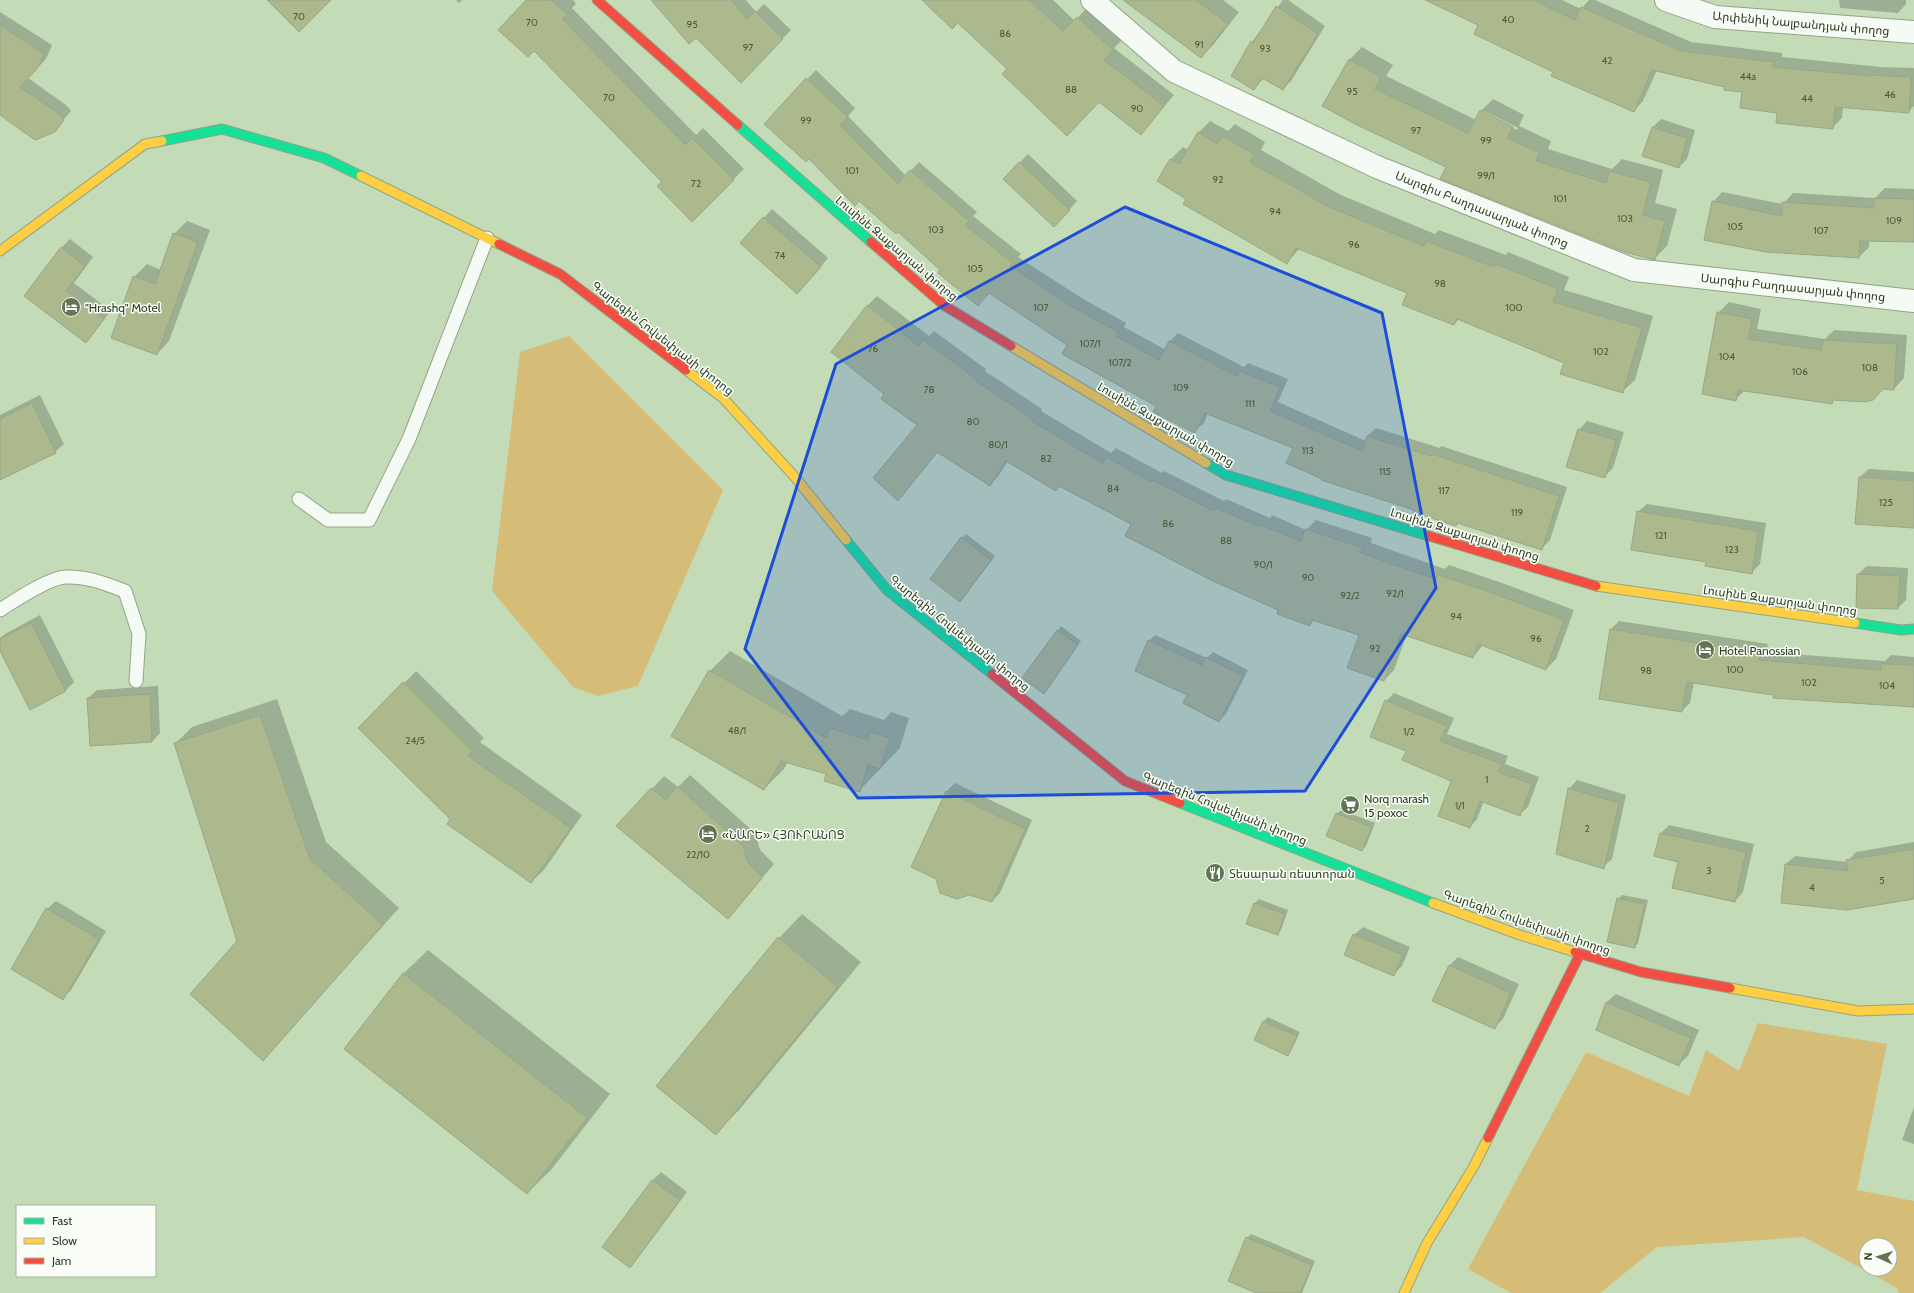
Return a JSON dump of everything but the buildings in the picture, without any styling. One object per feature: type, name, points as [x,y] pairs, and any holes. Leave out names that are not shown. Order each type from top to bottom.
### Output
[{"type":"main road","name":"Լուսինե Զաքարյան փողոց","points":[[597,0],[788,170],[945,306],[1226,475],[1599,587],[1900,630],[1914,629]]},
{"type":"main road","name":"Գարեգին Հովսեփյանի փողոց","points":[[0,251],[145,144],[222,129],[324,158],[560,274],[724,398],[794,476],[886,590],[1125,781],[1417,897],[1520,935],[1641,972],[1858,1011],[1914,1009]]},
{"type":"main road","points":[[1404,1293],[1427,1243],[1474,1166],[1580,954]]},
{"type":"street","name":"Սարգիս Բաղդասարյան փողոց","points":[[1092,0],[1174,71],[1377,167],[1634,270],[1914,301]]},
{"type":"street","name":"Արփենիկ Նալբանդյան փողոց","points":[[1666,0],[1715,17],[1914,32]]},
{"type":"lane","points":[[299,499],[328,520],[369,520],[409,439],[486,238]]},
{"type":"lane","points":[[0,610],[31,590],[64,576],[96,580],[126,591],[139,634],[136,681]]},
{"type":"highlighted area","points":[[1125,207],[1382,313],[1436,588],[1305,791],[858,798],[745,649],[836,364]]},
{"type":"shaded area","points":[[569,336],[723,490],[638,686],[598,696],[573,687],[492,591],[520,352]]},
{"type":"shaded area","points":[[1758,1023],[1887,1044],[1857,1190],[1914,1201],[1914,1293],[1899,1293],[1897,1288],[1877,1277],[1898,1277],[1898,1237],[1858,1237],[1858,1267],[1804,1237],[1657,1247],[1600,1293],[1511,1293],[1468,1269],[1586,1052],[1689,1096],[1706,1050],[1739,1071]]},
{"type":"traffic: fast","points":[[738,125],[871,242]]},
{"type":"traffic: fast","points":[[162,141],[222,129],[324,158],[361,176]]},
{"type":"traffic: fast","points":[[1206,463],[1226,475],[1429,536]]},
{"type":"traffic: fast","points":[[846,540],[887,590],[992,674]]},
{"type":"traffic: fast","points":[[1855,623],[1901,630],[1914,629]]},
{"type":"traffic: fast","points":[[1180,803],[1433,903]]},
{"type":"traffic: slow","points":[[0,251],[145,144],[162,141]]},
{"type":"traffic: slow","points":[[361,176],[499,244]]},
{"type":"traffic: slow","points":[[1011,346],[1206,463]]},
{"type":"traffic: slow","points":[[686,370],[723,398],[794,476],[846,540]]},
{"type":"traffic: slow","points":[[1596,586],[1855,623]]},
{"type":"traffic: slow","points":[[1433,903],[1520,935],[1575,952]]},
{"type":"traffic: slow","points":[[1730,988],[1858,1011],[1914,1009]]},
{"type":"traffic: slow","points":[[1404,1293],[1427,1243],[1474,1166],[1488,1138]]},
{"type":"traffic: jam","points":[[597,0],[738,125]]},
{"type":"traffic: jam","points":[[871,242],[945,306],[1011,346]]},
{"type":"traffic: jam","points":[[499,244],[560,274],[686,370]]},
{"type":"traffic: jam","points":[[1429,536],[1596,586]]},
{"type":"traffic: jam","points":[[992,674],[1125,781],[1180,803]]},
{"type":"traffic: jam","points":[[1575,952],[1641,972],[1730,988]]},
{"type":"traffic: jam","points":[[1488,1138],[1580,954]]},
{"type":"place","name":"\"Hrashq\" Motel","points":[[71,307]]},
{"type":"place","name":"Hotel Panossian","points":[[1705,650]]},
{"type":"place","name":"Norq marash 15 poxoc","points":[[1350,805]]},
{"type":"place","name":"«ՆԱՐԵ» ՀՅՈՒՐԱՆՈՑ","points":[[708,834]]},
{"type":"place","name":"Տեսարան ռեստորան","points":[[1215,873]]}]
